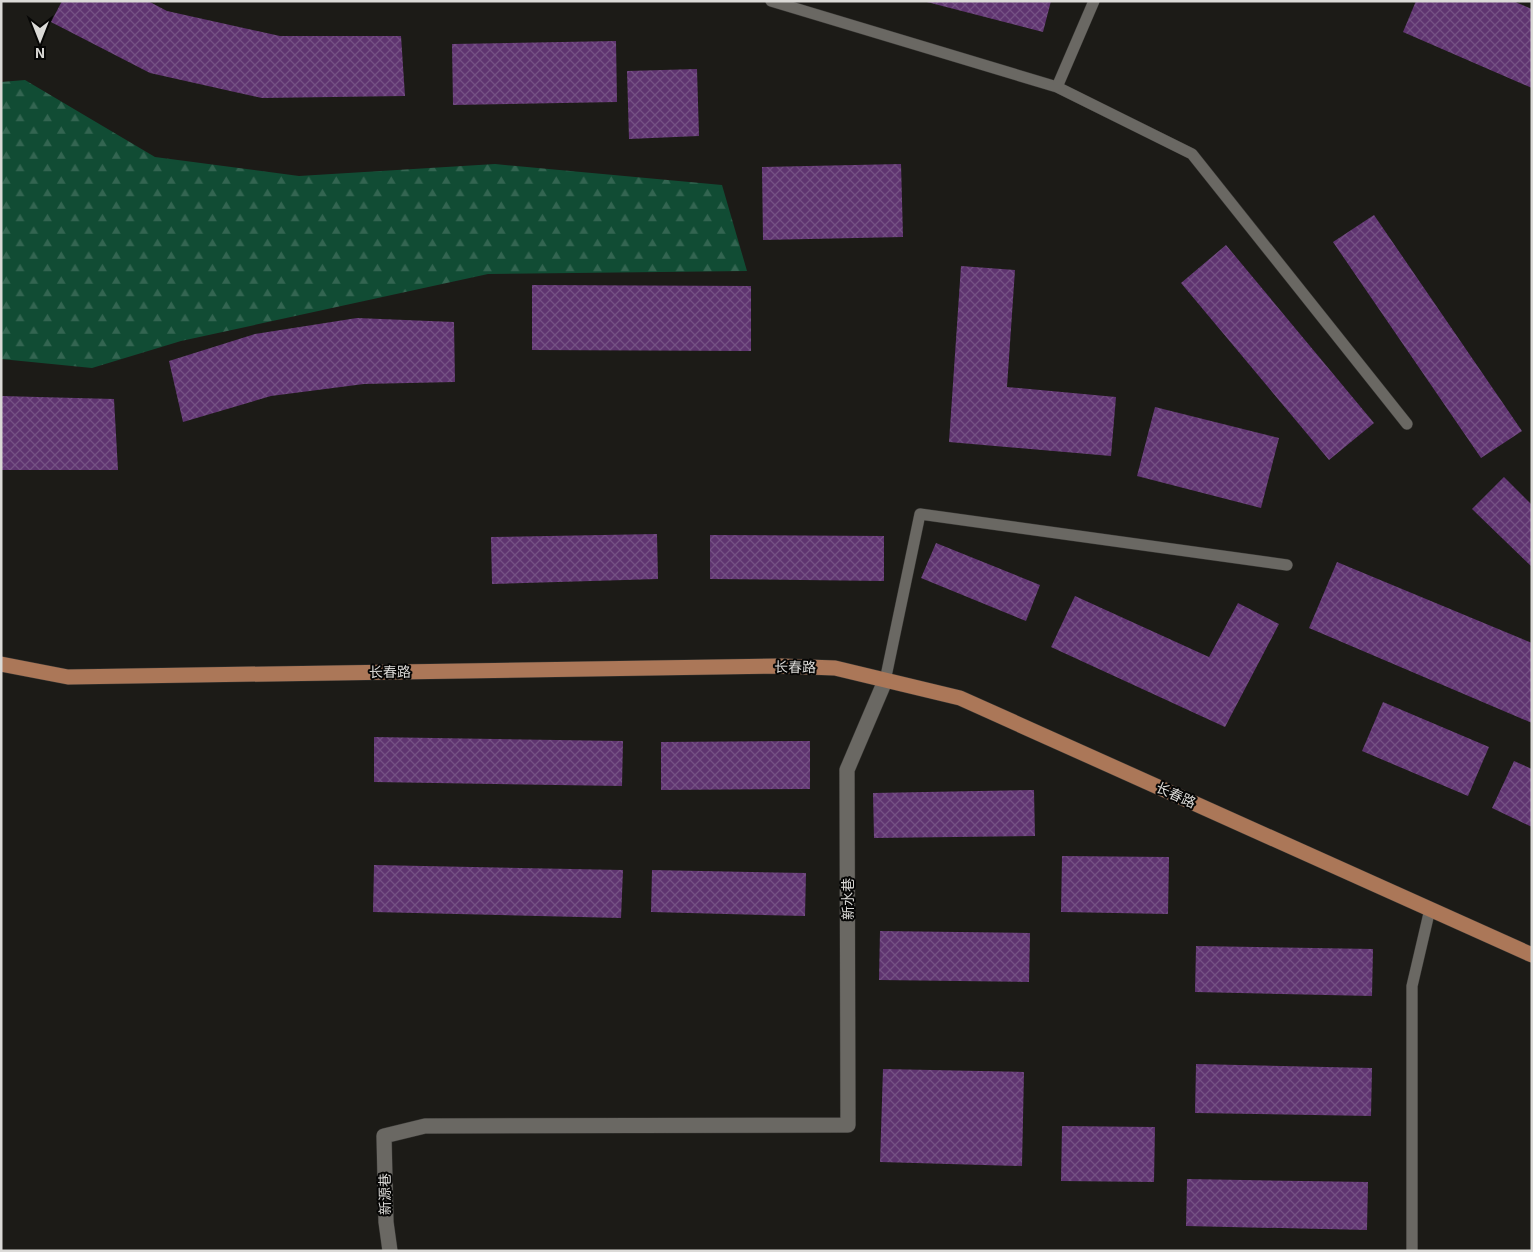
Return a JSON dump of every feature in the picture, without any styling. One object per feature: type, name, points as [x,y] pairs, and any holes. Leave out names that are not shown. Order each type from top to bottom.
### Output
[{"type":"main road","name":"长春路","points":[[1,664],[68,677],[781,666],[834,668],[960,698],[1532,955]]},
{"type":"street","name":"新水巷","points":[[384,1136],[425,1126],[848,1125],[847,770],[885,681]]},
{"type":"street","name":"新源巷","points":[[384,1136],[386,1222],[390,1251]]},
{"type":"lane","points":[[771,1],[1057,87],[1192,154],[1407,424]]},
{"type":"lane","points":[[1057,87],[1094,1]]},
{"type":"lane","points":[[885,681],[920,514],[1287,565]]},
{"type":"lane","points":[[1412,1251],[1412,986],[1430,909]]},
{"type":"green space","points":[[25,80],[155,157],[299,176],[495,164],[722,185],[747,271],[488,274],[181,341],[92,368],[1,359],[1,82]]},
{"type":"building","points":[[62,1],[148,1],[167,11],[280,36],[401,36],[405,96],[262,98],[150,73],[51,22]]},
{"type":"building","points":[[923,1],[1051,1],[1043,32]]},
{"type":"building","points":[[1416,1],[1513,1],[1532,9],[1532,88],[1403,32]]},
{"type":"building","points":[[616,41],[617,102],[453,105],[452,44]]},
{"type":"building","points":[[697,69],[699,136],[629,139],[627,71]]},
{"type":"building","points":[[901,164],[903,237],[763,240],[762,167]]},
{"type":"building","points":[[1374,215],[1522,431],[1481,458],[1333,242]]},
{"type":"building","points":[[1226,245],[1374,423],[1329,460],[1181,283]]},
{"type":"building","points":[[961,266],[1015,270],[1007,387],[1116,397],[1111,456],[949,442]]},
{"type":"building","points":[[532,285],[751,286],[751,351],[532,350]]},
{"type":"building","points":[[357,318],[454,322],[455,382],[364,384],[271,396],[183,422],[169,361],[255,334]]},
{"type":"building","points":[[1,396],[114,399],[118,470],[1,470]]},
{"type":"building","points":[[1155,407],[1279,438],[1261,508],[1137,476]]},
{"type":"building","points":[[1504,477],[1532,505],[1532,567],[1472,509]]},
{"type":"building","points":[[657,534],[658,579],[492,584],[491,537]]},
{"type":"building","points":[[710,535],[884,536],[884,581],[710,579]]},
{"type":"building","points":[[936,543],[1040,585],[1026,621],[921,578]]},
{"type":"building","points":[[1337,562],[1532,643],[1532,723],[1309,628]]},
{"type":"building","points":[[1075,596],[1209,657],[1238,603],[1279,624],[1225,727],[1051,647]]},
{"type":"building","points":[[1383,702],[1489,747],[1468,796],[1362,751]]},
{"type":"building","points":[[374,737],[623,741],[622,786],[374,782]]},
{"type":"building","points":[[810,741],[810,789],[661,790],[661,742]]},
{"type":"building","points":[[1514,761],[1532,769],[1532,827],[1492,808]]},
{"type":"building","points":[[1034,790],[1035,836],[874,838],[873,793]]},
{"type":"building","points":[[1062,856],[1169,857],[1168,914],[1061,912]]},
{"type":"building","points":[[374,865],[623,870],[621,918],[373,912]]},
{"type":"building","points":[[652,870],[806,873],[805,916],[651,912]]},
{"type":"building","points":[[880,931],[1030,933],[1029,982],[879,980]]},
{"type":"building","points":[[1196,946],[1373,949],[1372,996],[1195,992]]},
{"type":"building","points":[[1196,1064],[1372,1068],[1371,1116],[1195,1113]]},
{"type":"building","points":[[883,1069],[1024,1072],[1022,1166],[880,1162]]},
{"type":"building","points":[[1062,1126],[1155,1127],[1154,1182],[1061,1181]]},
{"type":"building","points":[[1187,1179],[1368,1182],[1367,1230],[1186,1226]]}]
